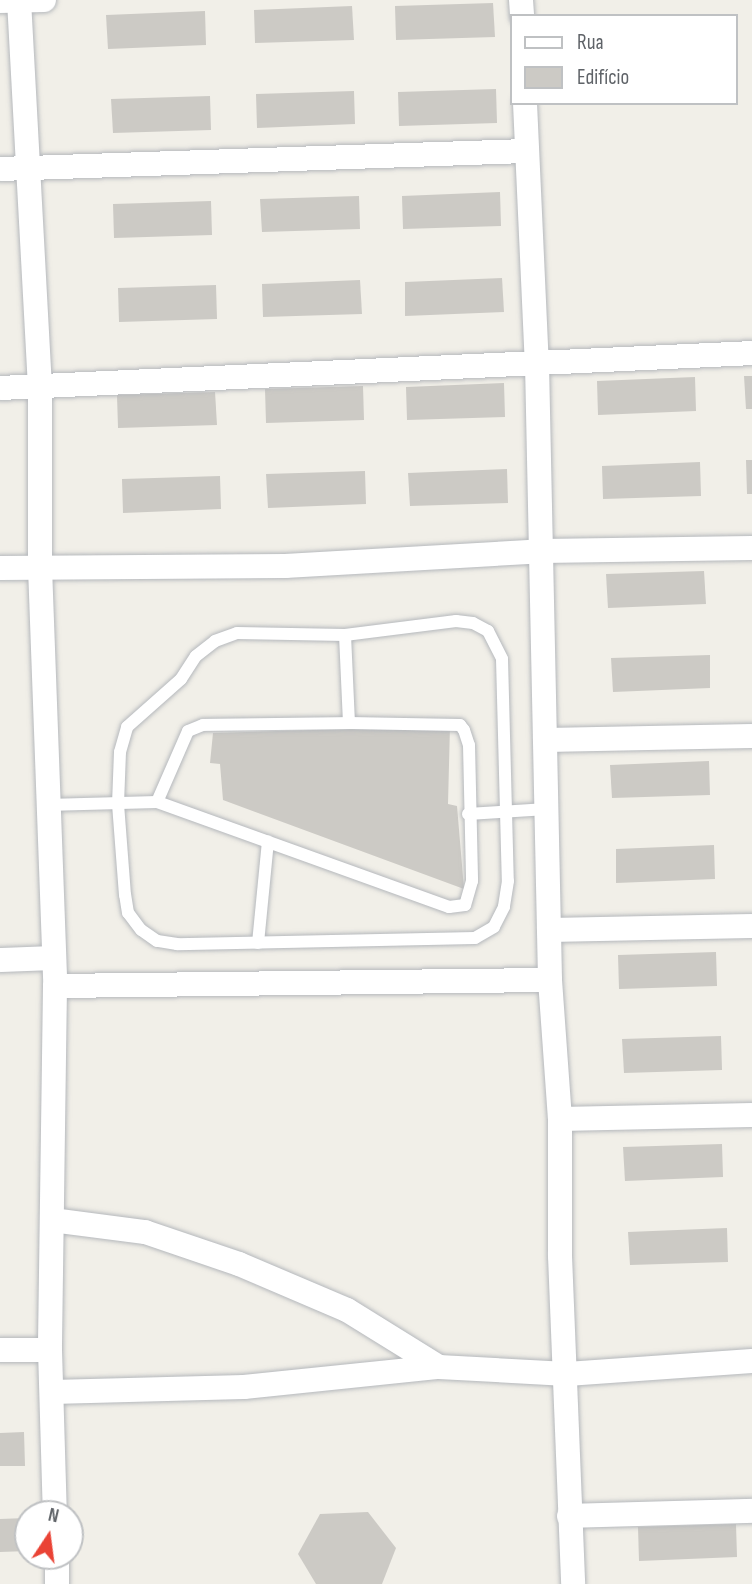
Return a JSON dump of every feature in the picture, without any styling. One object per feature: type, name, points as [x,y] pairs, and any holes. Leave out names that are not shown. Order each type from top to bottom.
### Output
[{"type":"street","points":[[19,0],[40,388],[40,567],[55,986],[50,1350],[55,1500]]},
{"type":"street","points":[[0,1],[44,0]]},
{"type":"street","points":[[525,105],[537,364],[550,980],[560,1119],[561,1256],[573,1584]]},
{"type":"street","points":[[0,169],[527,152]]},
{"type":"street","points":[[0,388],[752,353]]},
{"type":"street","points":[[0,568],[285,566],[542,551],[752,548]]},
{"type":"street","points":[[545,740],[752,736]]},
{"type":"street","points":[[550,930],[752,926]]},
{"type":"street","points":[[0,960],[54,958]]},
{"type":"street","points":[[55,986],[550,980]]},
{"type":"street","points":[[560,1119],[752,1115]]},
{"type":"street","points":[[52,1220],[145,1232],[239,1264],[347,1310],[439,1367]]},
{"type":"street","points":[[0,1350],[50,1350]]},
{"type":"street","points":[[52,1392],[244,1387],[439,1367],[567,1374],[752,1361]]},
{"type":"street","points":[[569,1516],[752,1511]]},
{"type":"lane","points":[[456,621],[473,622],[488,631],[502,659],[504,906],[494,927],[475,938],[258,943],[157,942],[141,930],[128,913],[118,804],[120,752],[127,727],[181,680],[196,656],[215,641],[261,632],[345,635],[456,621]]},
{"type":"lane","points":[[345,635],[349,723]]},
{"type":"lane","points":[[47,805],[157,802],[449,907],[465,905],[472,881],[468,814],[469,745],[460,726],[349,723],[203,725],[188,731],[157,802]]},
{"type":"lane","points":[[468,814],[547,809]]},
{"type":"lane","points":[[258,943],[268,841]]},
{"type":"building","points":[[493,3],[495,37],[396,40],[395,6]]},
{"type":"building","points":[[352,6],[354,40],[255,43],[254,10]]},
{"type":"building","points":[[205,11],[206,45],[108,49],[106,15]]},
{"type":"building","points":[[496,89],[497,123],[399,126],[398,92]]},
{"type":"building","points":[[354,91],[355,124],[257,128],[256,94]]},
{"type":"building","points":[[210,96],[211,130],[113,133],[111,99]]},
{"type":"building","points":[[500,192],[501,226],[403,229],[402,196]]},
{"type":"building","points":[[359,196],[360,229],[262,232],[260,199]]},
{"type":"building","points":[[211,201],[212,235],[114,238],[113,204]]},
{"type":"building","points":[[502,278],[504,312],[405,316],[405,282]]},
{"type":"building","points":[[360,280],[362,314],[263,317],[262,284]]},
{"type":"building","points":[[216,285],[217,319],[119,322],[118,288]]},
{"type":"building","points":[[744,376],[752,376],[752,409],[746,409]]},
{"type":"building","points":[[695,377],[696,411],[598,415],[597,381]]},
{"type":"building","points":[[504,383],[505,417],[407,420],[406,387]]},
{"type":"building","points":[[363,386],[364,420],[266,423],[265,389]]},
{"type":"building","points":[[215,392],[217,425],[118,428],[117,395]]},
{"type":"building","points":[[746,460],[752,460],[752,494],[747,494]]},
{"type":"building","points":[[700,462],[701,496],[603,499],[602,466]]},
{"type":"building","points":[[507,469],[508,503],[410,506],[408,473]]},
{"type":"building","points":[[365,471],[366,504],[268,508],[266,474]]},
{"type":"building","points":[[220,476],[221,509],[123,513],[122,479]]},
{"type":"building","points":[[704,571],[706,604],[608,608],[606,574]]},
{"type":"building","points":[[710,655],[710,688],[613,692],[611,658]]},
{"type":"building","points":[[450,726],[448,804],[457,806],[464,889],[223,800],[220,764],[210,763],[213,733]]},
{"type":"building","points":[[709,761],[710,795],[612,798],[610,765]]},
{"type":"building","points":[[714,845],[715,879],[616,883],[616,849]]},
{"type":"building","points":[[716,952],[717,986],[619,989],[618,955]]},
{"type":"building","points":[[721,1036],[722,1070],[624,1073],[622,1039]]},
{"type":"building","points":[[722,1144],[723,1177],[625,1181],[623,1147]]},
{"type":"building","points":[[727,1228],[728,1262],[630,1265],[628,1232]]},
{"type":"building","points":[[24,1432],[25,1466],[0,1466],[0,1433]]},
{"type":"building","points":[[368,1512],[396,1548],[382,1584],[316,1584],[298,1554],[320,1514]]},
{"type":"building","points":[[14,1518],[14,1552],[0,1552],[0,1519]]},
{"type":"building","points":[[736,1524],[737,1557],[639,1561],[638,1527]]}]
